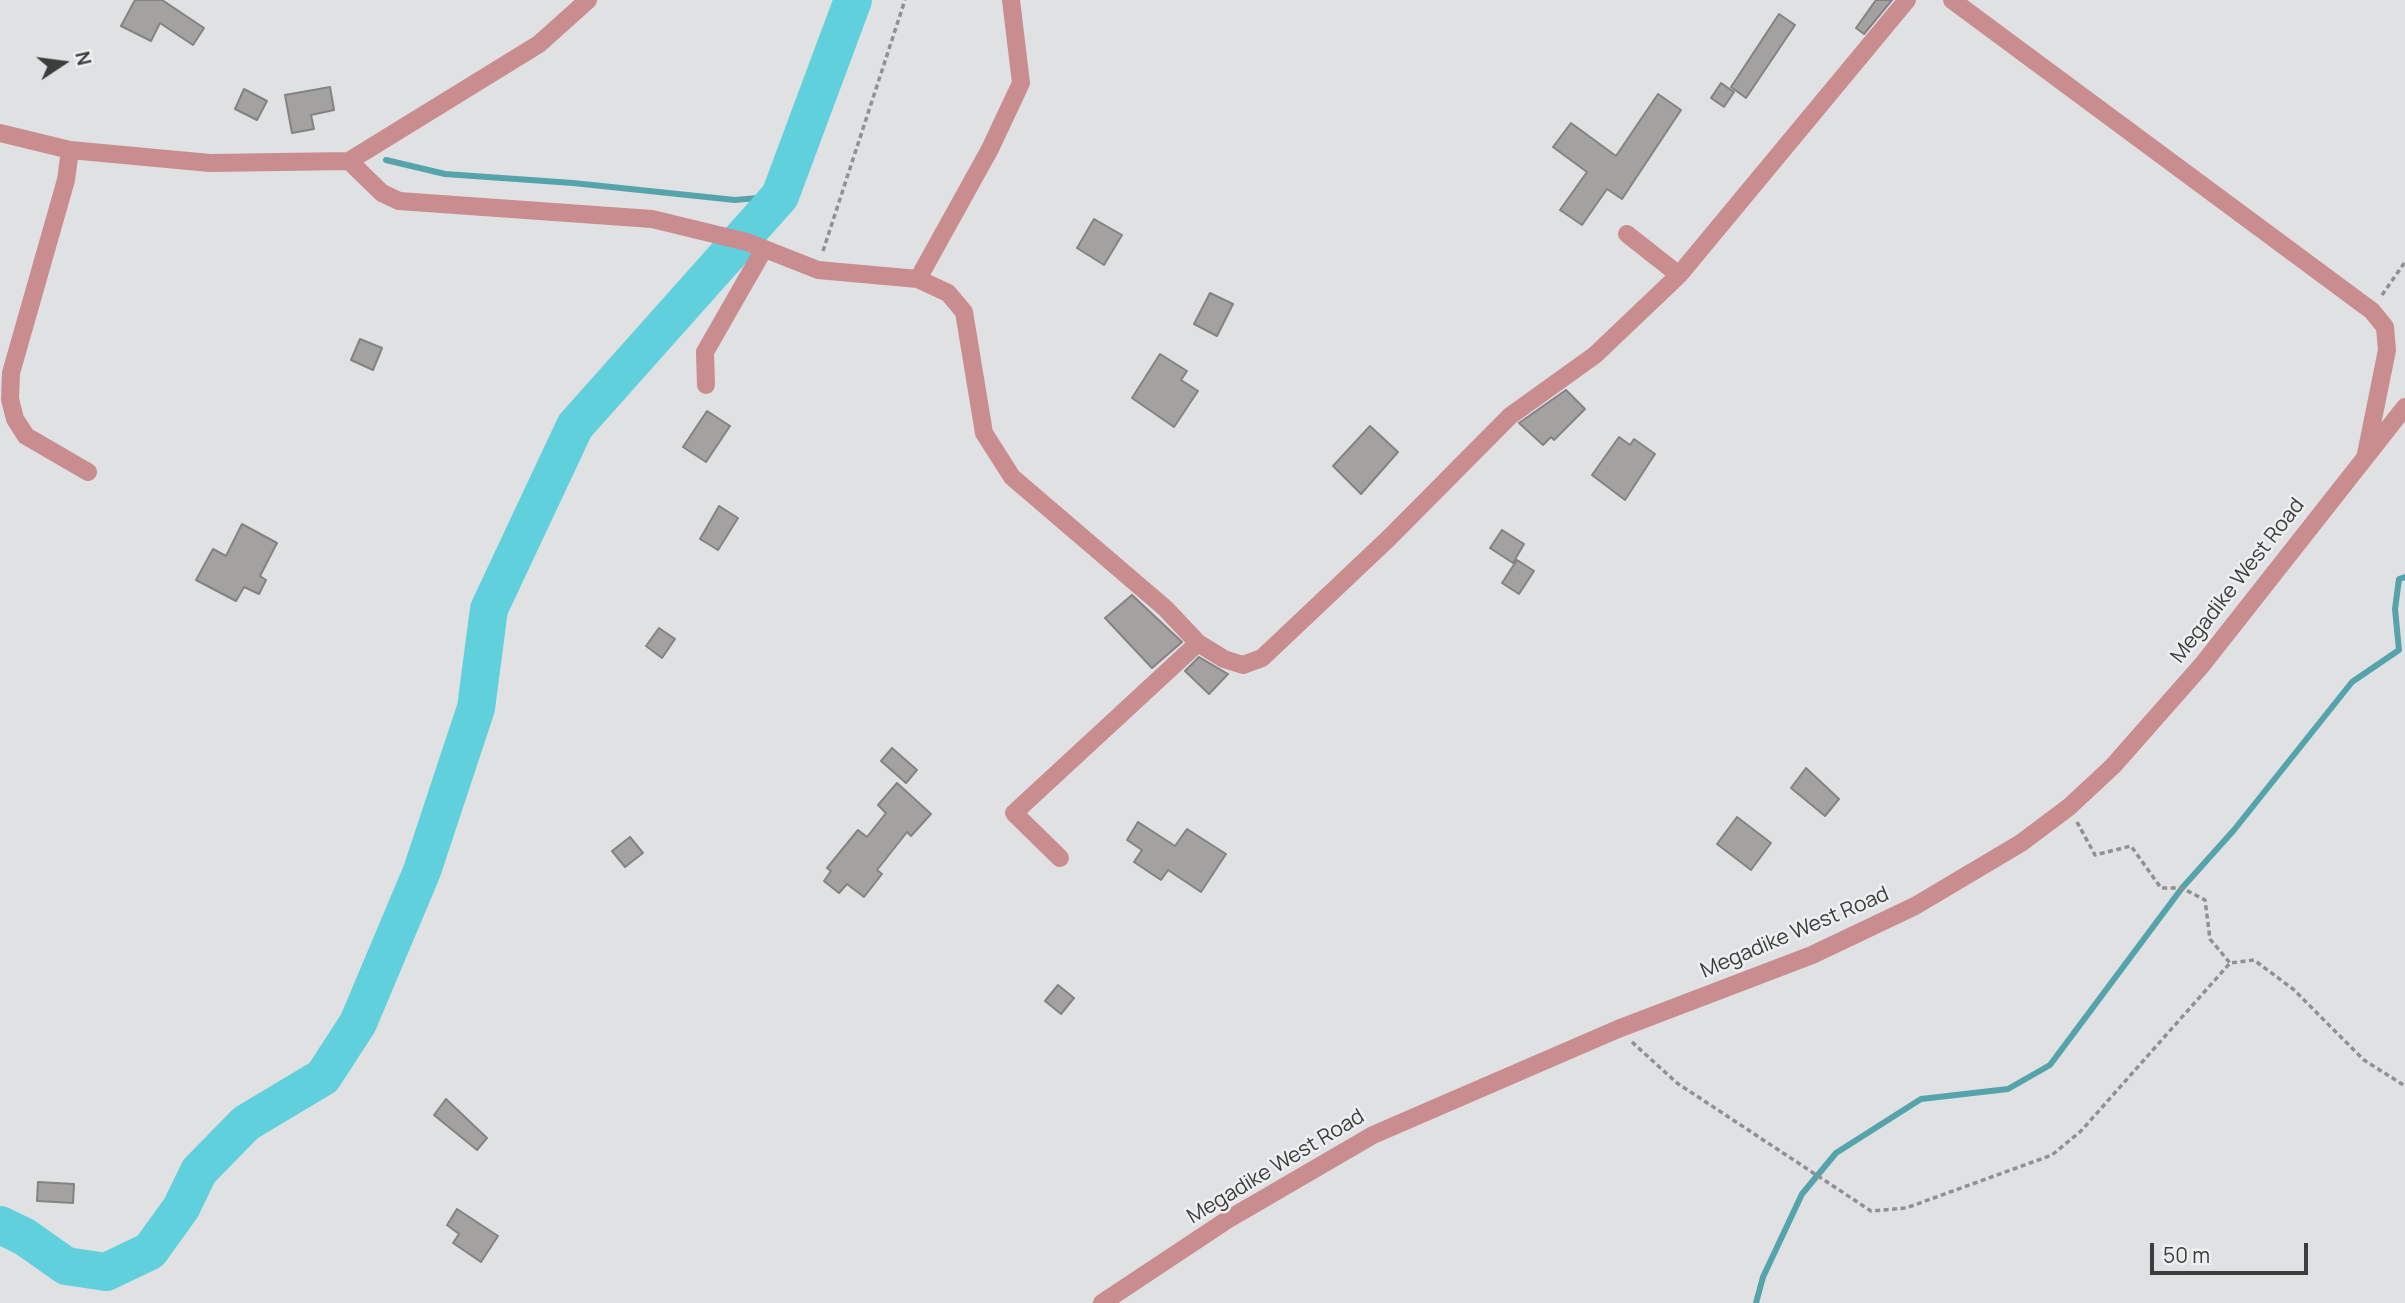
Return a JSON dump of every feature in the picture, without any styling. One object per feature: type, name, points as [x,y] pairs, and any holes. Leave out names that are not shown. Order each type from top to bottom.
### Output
[{"type":"street","points":[[0,133],[70,150],[210,163],[349,161],[539,44],[588,0]]},
{"type":"street","points":[[918,279],[990,149],[1021,83],[1011,0]]},
{"type":"street","points":[[349,161],[382,193],[399,201],[652,219],[694,227],[747,242],[818,270],[918,279],[948,293],[964,312],[984,433],[1012,477],[1165,608],[1198,643],[1224,659],[1243,664],[1262,658],[1389,538],[1510,416],[1595,355],[1679,275],[1907,0]]},
{"type":"street","points":[[1952,0],[2372,311],[2385,327],[2387,350],[2365,457]]},
{"type":"street","points":[[70,150],[66,180],[10,373],[10,399],[15,419],[26,436],[88,472]]},
{"type":"street","points":[[1627,234],[1679,275]]},
{"type":"street","points":[[706,386],[705,352],[765,249]]},
{"type":"street","name":"Megadike West Road","points":[[1102,1303],[1227,1220],[1373,1135],[1618,1029],[1812,955],[1914,906],[2021,843],[2069,807],[2113,766],[2202,665],[2405,407]]},
{"type":"street","points":[[1060,858],[1014,813],[1198,643]]},
{"type":"path","points":[[818,270],[905,0]]},
{"type":"path","points":[[2372,311],[2405,262]]},
{"type":"path","points":[[2069,807],[2095,855],[2131,846],[2161,888],[2182,888],[2205,900],[2210,939],[2230,963]]},
{"type":"path","points":[[1618,1029],[1677,1083],[1871,1211],[1906,1208],[2052,1155],[2081,1131],[2230,963],[2254,960],[2293,989],[2364,1060],[2405,1086]]},
{"type":"building","points":[[135,0],[162,0],[204,28],[193,45],[160,23],[151,41],[121,26]]},
{"type":"building","points":[[1876,0],[1892,0],[1864,34],[1856,28]]},
{"type":"building","points":[[1779,14],[1795,25],[1746,98],[1731,87]]},
{"type":"building","points":[[1721,83],[1734,92],[1724,107],[1711,98]]},
{"type":"building","points":[[330,87],[334,110],[311,115],[314,129],[292,133],[285,95]]},
{"type":"building","points":[[244,89],[267,101],[257,120],[235,109]]},
{"type":"building","points":[[1658,94],[1681,110],[1622,199],[1607,189],[1582,225],[1560,210],[1587,172],[1553,147],[1571,123],[1616,156]]},
{"type":"building","points":[[1094,219],[1122,235],[1104,265],[1077,248]]},
{"type":"building","points":[[1210,293],[1233,304],[1217,336],[1194,324]]},
{"type":"building","points":[[360,339],[382,348],[373,370],[351,360]]},
{"type":"building","points":[[1160,354],[1187,371],[1181,380],[1198,391],[1174,427],[1132,398]]},
{"type":"building","points":[[1566,390],[1585,409],[1554,440],[1551,437],[1543,445],[1519,423]]},
{"type":"building","points":[[707,411],[730,426],[706,462],[683,447]]},
{"type":"building","points":[[1370,426],[1398,452],[1361,494],[1333,466]]},
{"type":"building","points":[[1619,437],[1630,445],[1634,439],[1655,454],[1625,500],[1592,475]]},
{"type":"building","points":[[719,506],[738,518],[718,550],[700,539]]},
{"type":"building","points":[[242,524],[277,543],[260,576],[266,580],[259,594],[244,587],[236,601],[196,580],[213,549],[226,556]]},
{"type":"building","points":[[1502,530],[1524,544],[1513,563],[1490,548]]},
{"type":"building","points":[[1517,560],[1534,571],[1519,594],[1502,583]]},
{"type":"building","points":[[1132,595],[1182,642],[1152,668],[1105,618]]},
{"type":"building","points":[[659,628],[675,639],[662,658],[646,646]]},
{"type":"building","points":[[1199,657],[1228,674],[1209,694],[1185,671]]},
{"type":"building","points":[[892,748],[917,770],[906,783],[881,761]]},
{"type":"building","points":[[1806,768],[1839,799],[1825,816],[1791,788]]},
{"type":"building","points":[[897,783],[931,814],[911,836],[907,832],[877,870],[882,874],[864,897],[847,884],[839,893],[824,881],[831,871],[827,868],[858,830],[867,837],[886,813],[878,805]]},
{"type":"building","points":[[1737,817],[1771,843],[1751,870],[1717,844]]},
{"type":"building","points":[[1138,822],[1175,846],[1187,829],[1226,854],[1201,892],[1168,870],[1161,880],[1134,862],[1142,850],[1127,840]]},
{"type":"building","points":[[630,837],[643,853],[625,867],[612,851]]},
{"type":"building","points":[[1058,985],[1074,998],[1061,1014],[1045,1001]]},
{"type":"building","points":[[446,1099],[487,1138],[477,1150],[434,1115]]},
{"type":"building","points":[[38,1182],[74,1184],[73,1203],[37,1201]]},
{"type":"building","points":[[457,1209],[498,1236],[481,1262],[453,1243],[459,1234],[447,1225]]},
{"type":"waterway","points":[[0,1225],[25,1237],[66,1266],[106,1272],[150,1251],[181,1208],[199,1171],[246,1123],[323,1077],[358,1023],[422,871],[476,708],[489,609],[575,426],[780,196],[853,0]]},
{"type":"waterway","points":[[386,160],[445,174],[573,183],[735,200],[780,196]]},
{"type":"waterway","points":[[1756,1303],[1763,1277],[1802,1194],[1836,1153],[1921,1099],[2008,1089],[2050,1065],[2182,888],[2234,830],[2352,682],[2399,650],[2395,609],[2399,579],[2405,577]]}]
